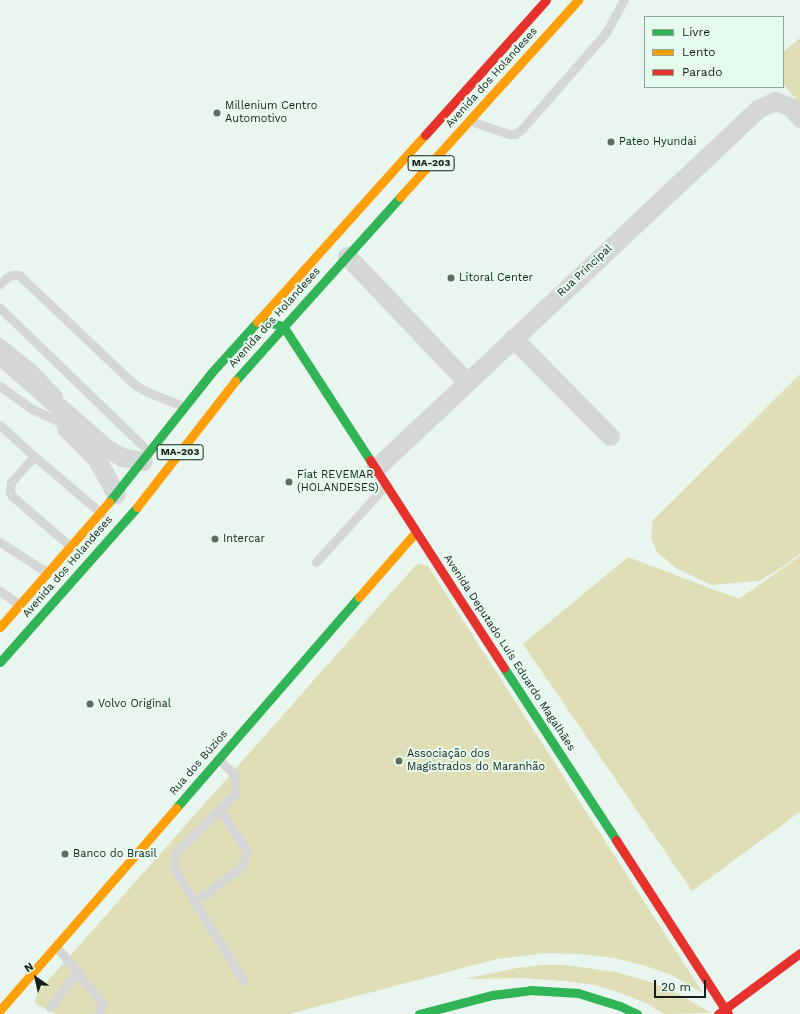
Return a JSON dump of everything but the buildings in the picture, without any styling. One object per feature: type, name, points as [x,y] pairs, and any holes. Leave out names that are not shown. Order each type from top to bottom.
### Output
[{"type":"main road","name":"Avenida dos Holandeses","points":[[0,627],[101,513],[212,372],[546,0]]},
{"type":"main road","name":"Avenida dos Holandeses","points":[[0,662],[144,499],[227,390],[578,0]]},
{"type":"main road","points":[[259,320],[283,326]]},
{"type":"main road","name":"Avenida Deputado Luís Eduardo Magalhães","points":[[283,326],[724,1012]]},
{"type":"main road","name":"Rua dos Búzios","points":[[0,1010],[416,532]]},
{"type":"main road","points":[[724,1012],[800,953]]},
{"type":"main road","points":[[419,1014],[492,995],[530,990],[578,993],[620,1006],[636,1014]]},
{"type":"street","name":"Rua Principal","points":[[375,469],[758,109],[775,101],[791,107],[800,118]]},
{"type":"street","points":[[347,256],[466,382]]},
{"type":"street","points":[[513,338],[610,436]]},
{"type":"street","points":[[0,355],[83,426],[106,448],[122,457],[146,456]]},
{"type":"street","points":[[0,370],[96,458],[116,494]]},
{"type":"lane","points":[[470,120],[509,134],[515,134],[522,130],[605,34],[624,0]]},
{"type":"lane","points":[[0,284],[12,275],[19,275],[135,385],[146,392],[184,406]]},
{"type":"lane","points":[[0,308],[146,456]]},
{"type":"lane","points":[[0,342],[26,363],[49,385],[83,426]]},
{"type":"lane","points":[[0,386],[30,408],[58,422]]},
{"type":"lane","points":[[0,425],[101,513]]},
{"type":"lane","points":[[34,456],[11,482],[10,492],[12,496],[71,547]]},
{"type":"lane","points":[[316,562],[386,485]]},
{"type":"lane","points":[[0,542],[48,573]]},
{"type":"lane","points":[[0,591],[20,605]]},
{"type":"lane","points":[[218,759],[234,774],[235,794],[175,853],[174,868],[243,980]]},
{"type":"lane","points":[[195,902],[242,866],[247,851],[220,809]]},
{"type":"lane","points":[[56,946],[78,971],[103,1004],[98,1014]]},
{"type":"lane","points":[[50,1007],[78,971]]},
{"type":"shaded area","points":[[800,38],[800,103],[784,85],[784,51]]},
{"type":"shaded area","points":[[800,374],[800,554],[781,568],[759,581],[711,585],[676,568],[657,552],[651,538],[653,520]]},
{"type":"shaded area","points":[[800,556],[800,812],[692,891],[523,644],[628,557],[739,599]]},
{"type":"shaded area","name":"Associação dos Magistrados do Maranhão","points":[[419,564],[428,566],[703,993],[671,975],[646,966],[614,958],[582,954],[545,953],[497,959],[289,1014],[55,1014],[35,1003],[37,993],[414,567]]},
{"type":"shaded area","points":[[543,965],[565,965],[616,972],[651,982],[681,995],[711,1013],[664,1014],[646,1003],[595,985],[521,978],[464,979],[517,968]]},
{"type":"traffic: fast","points":[[235,381],[400,197]]},
{"type":"traffic: fast","points":[[259,320],[283,326],[370,460]]},
{"type":"traffic: fast","points":[[109,502],[212,372],[257,322]]},
{"type":"traffic: fast","points":[[0,662],[137,507]]},
{"type":"traffic: fast","points":[[176,808],[359,597]]},
{"type":"traffic: fast","points":[[504,668],[616,840]]},
{"type":"traffic: fast","points":[[419,1014],[492,995],[530,990],[578,993],[620,1006],[637,1014]]},
{"type":"traffic: slow","points":[[400,197],[578,0]]},
{"type":"traffic: slow","points":[[257,322],[425,135]]},
{"type":"traffic: slow","points":[[137,507],[235,381]]},
{"type":"traffic: slow","points":[[0,627],[109,502]]},
{"type":"traffic: slow","points":[[359,597],[416,532]]},
{"type":"traffic: slow","points":[[0,1010],[176,808]]},
{"type":"traffic: jam","points":[[425,135],[546,0]]},
{"type":"traffic: jam","points":[[370,460],[504,668]]},
{"type":"traffic: jam","points":[[616,840],[728,1014]]},
{"type":"traffic: jam","points":[[718,1014],[800,953]]},
{"type":"place","name":"Millenium Centro Automotivo","points":[[217,113]]},
{"type":"place","name":"Pateo Hyundai","points":[[611,142]]},
{"type":"place","name":"Litoral Center","points":[[451,278]]},
{"type":"place","name":"Fiat REVEMAR (HOLANDESES)","points":[[289,482]]},
{"type":"place","name":"Intercar","points":[[215,539]]},
{"type":"place","name":"Volvo Original","points":[[90,704]]},
{"type":"place","name":"Associação dos Magistrados do Maranhão","points":[[399,761]]},
{"type":"place","name":"Banco do Brasil","points":[[65,854]]}]
